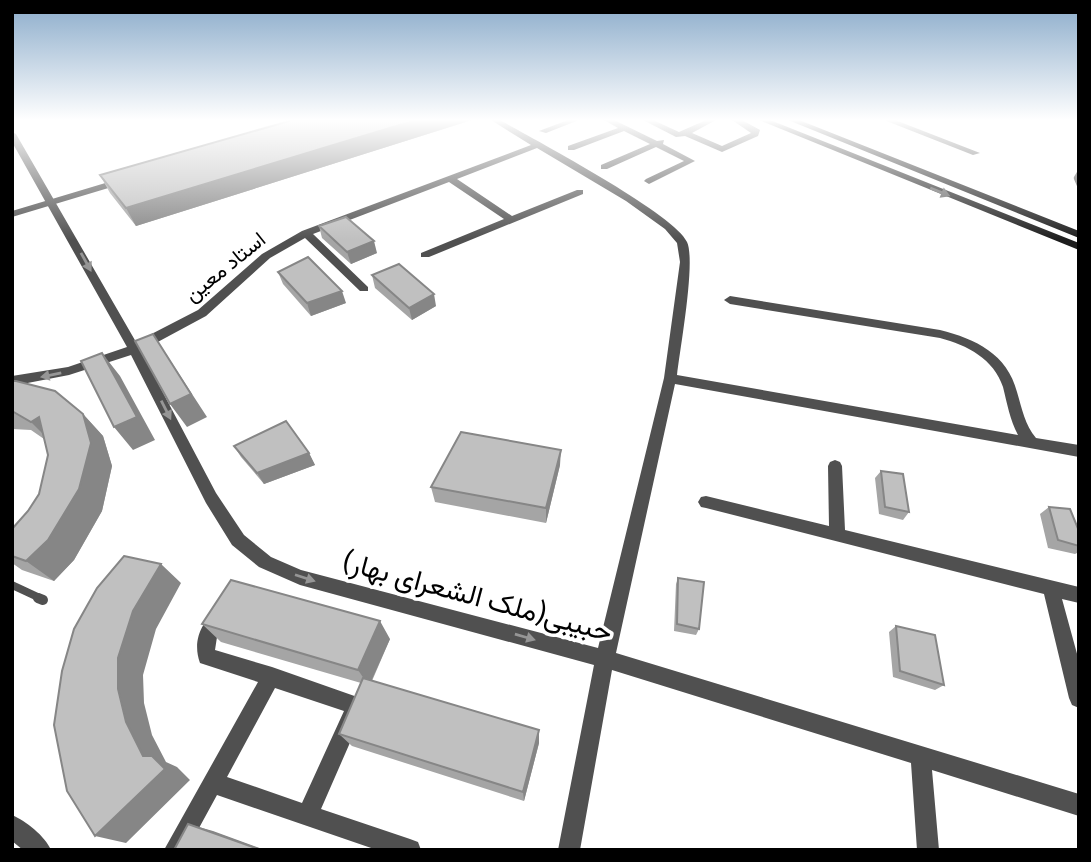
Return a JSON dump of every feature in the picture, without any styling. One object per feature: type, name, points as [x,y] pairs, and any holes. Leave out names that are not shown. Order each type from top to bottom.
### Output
[{"type":"main road","points":[[864,160],[1079,247]]},
{"type":"main road","points":[[895,160],[1079,235]]},
{"type":"street","name":"حبیبی(ملک الشعرای بهار)","points":[[28,160],[134,349],[211,498],[238,540],[265,562],[300,577],[442,613],[605,659],[1079,805]]},
{"type":"street","name":"استاد معین","points":[[12,381],[69,371],[134,349],[202,313],[266,256],[306,233],[497,160]]},
{"type":"street","points":[[563,160],[669,227],[682,242],[685,262],[670,378],[605,659],[569,850]]},
{"type":"street","points":[[604,167],[620,160]]},
{"type":"street","points":[[649,181],[689,160]]},
{"type":"street","points":[[12,214],[130,178]]},
{"type":"street","points":[[450,178],[511,220]]},
{"type":"street","points":[[425,255],[580,192]]},
{"type":"street","points":[[306,233],[364,289]]},
{"type":"street","points":[[730,300],[940,334],[963,341],[993,360],[1005,377],[1021,432],[1032,443]]},
{"type":"street","points":[[670,378],[1079,451]]},
{"type":"street","points":[[835,467],[837,535]]},
{"type":"street","points":[[706,502],[1079,594]]},
{"type":"street","points":[[1051,588],[1079,698]]},
{"type":"street","points":[[230,611],[212,627],[205,642],[207,656],[356,706],[308,815]]},
{"type":"street","points":[[176,850],[272,676]]},
{"type":"street","points":[[921,758],[928,850]]},
{"type":"street","points":[[213,783],[410,850]]},
{"type":"street","points":[[12,827],[40,850]]},
{"type":"lane","points":[[1079,173],[1076,178],[1079,185]]},
{"type":"lane","points":[[12,585],[43,600]]},
{"type":"building","points":[[152,160],[283,160],[126,208],[100,175]]},
{"type":"building","points":[[346,217],[374,241],[347,252],[319,226]]},
{"type":"building","points":[[308,257],[342,291],[307,303],[278,272]]},
{"type":"building","points":[[399,264],[434,294],[409,308],[372,275]]},
{"type":"building","points":[[153,334],[191,394],[170,404],[135,341]]},
{"type":"building","points":[[102,353],[137,417],[114,427],[81,361]]},
{"type":"building","points":[[12,381],[55,391],[83,414],[91,443],[79,489],[48,540],[26,561],[12,556],[12,529],[39,494],[48,455],[39,417],[31,422],[12,411]]},
{"type":"building","points":[[286,421],[309,453],[257,473],[234,446]]},
{"type":"building","points":[[461,432],[561,450],[546,508],[431,487]]},
{"type":"building","points":[[881,471],[903,474],[909,512],[885,507]]},
{"type":"building","points":[[1049,507],[1070,509],[1079,531],[1079,546],[1058,540]]},
{"type":"building","points":[[124,556],[161,564],[133,611],[118,658],[118,689],[126,722],[143,756],[152,756],[165,769],[95,836],[67,791],[54,725],[62,671],[74,629],[97,588]]},
{"type":"building","points":[[678,578],[704,582],[699,629],[677,624]]},
{"type":"building","points":[[231,580],[380,621],[358,670],[202,624]]},
{"type":"building","points":[[896,626],[935,635],[944,685],[900,671]]},
{"type":"building","points":[[363,678],[539,730],[523,792],[339,734]]},
{"type":"building","points":[[188,824],[261,850],[174,850]]}]
